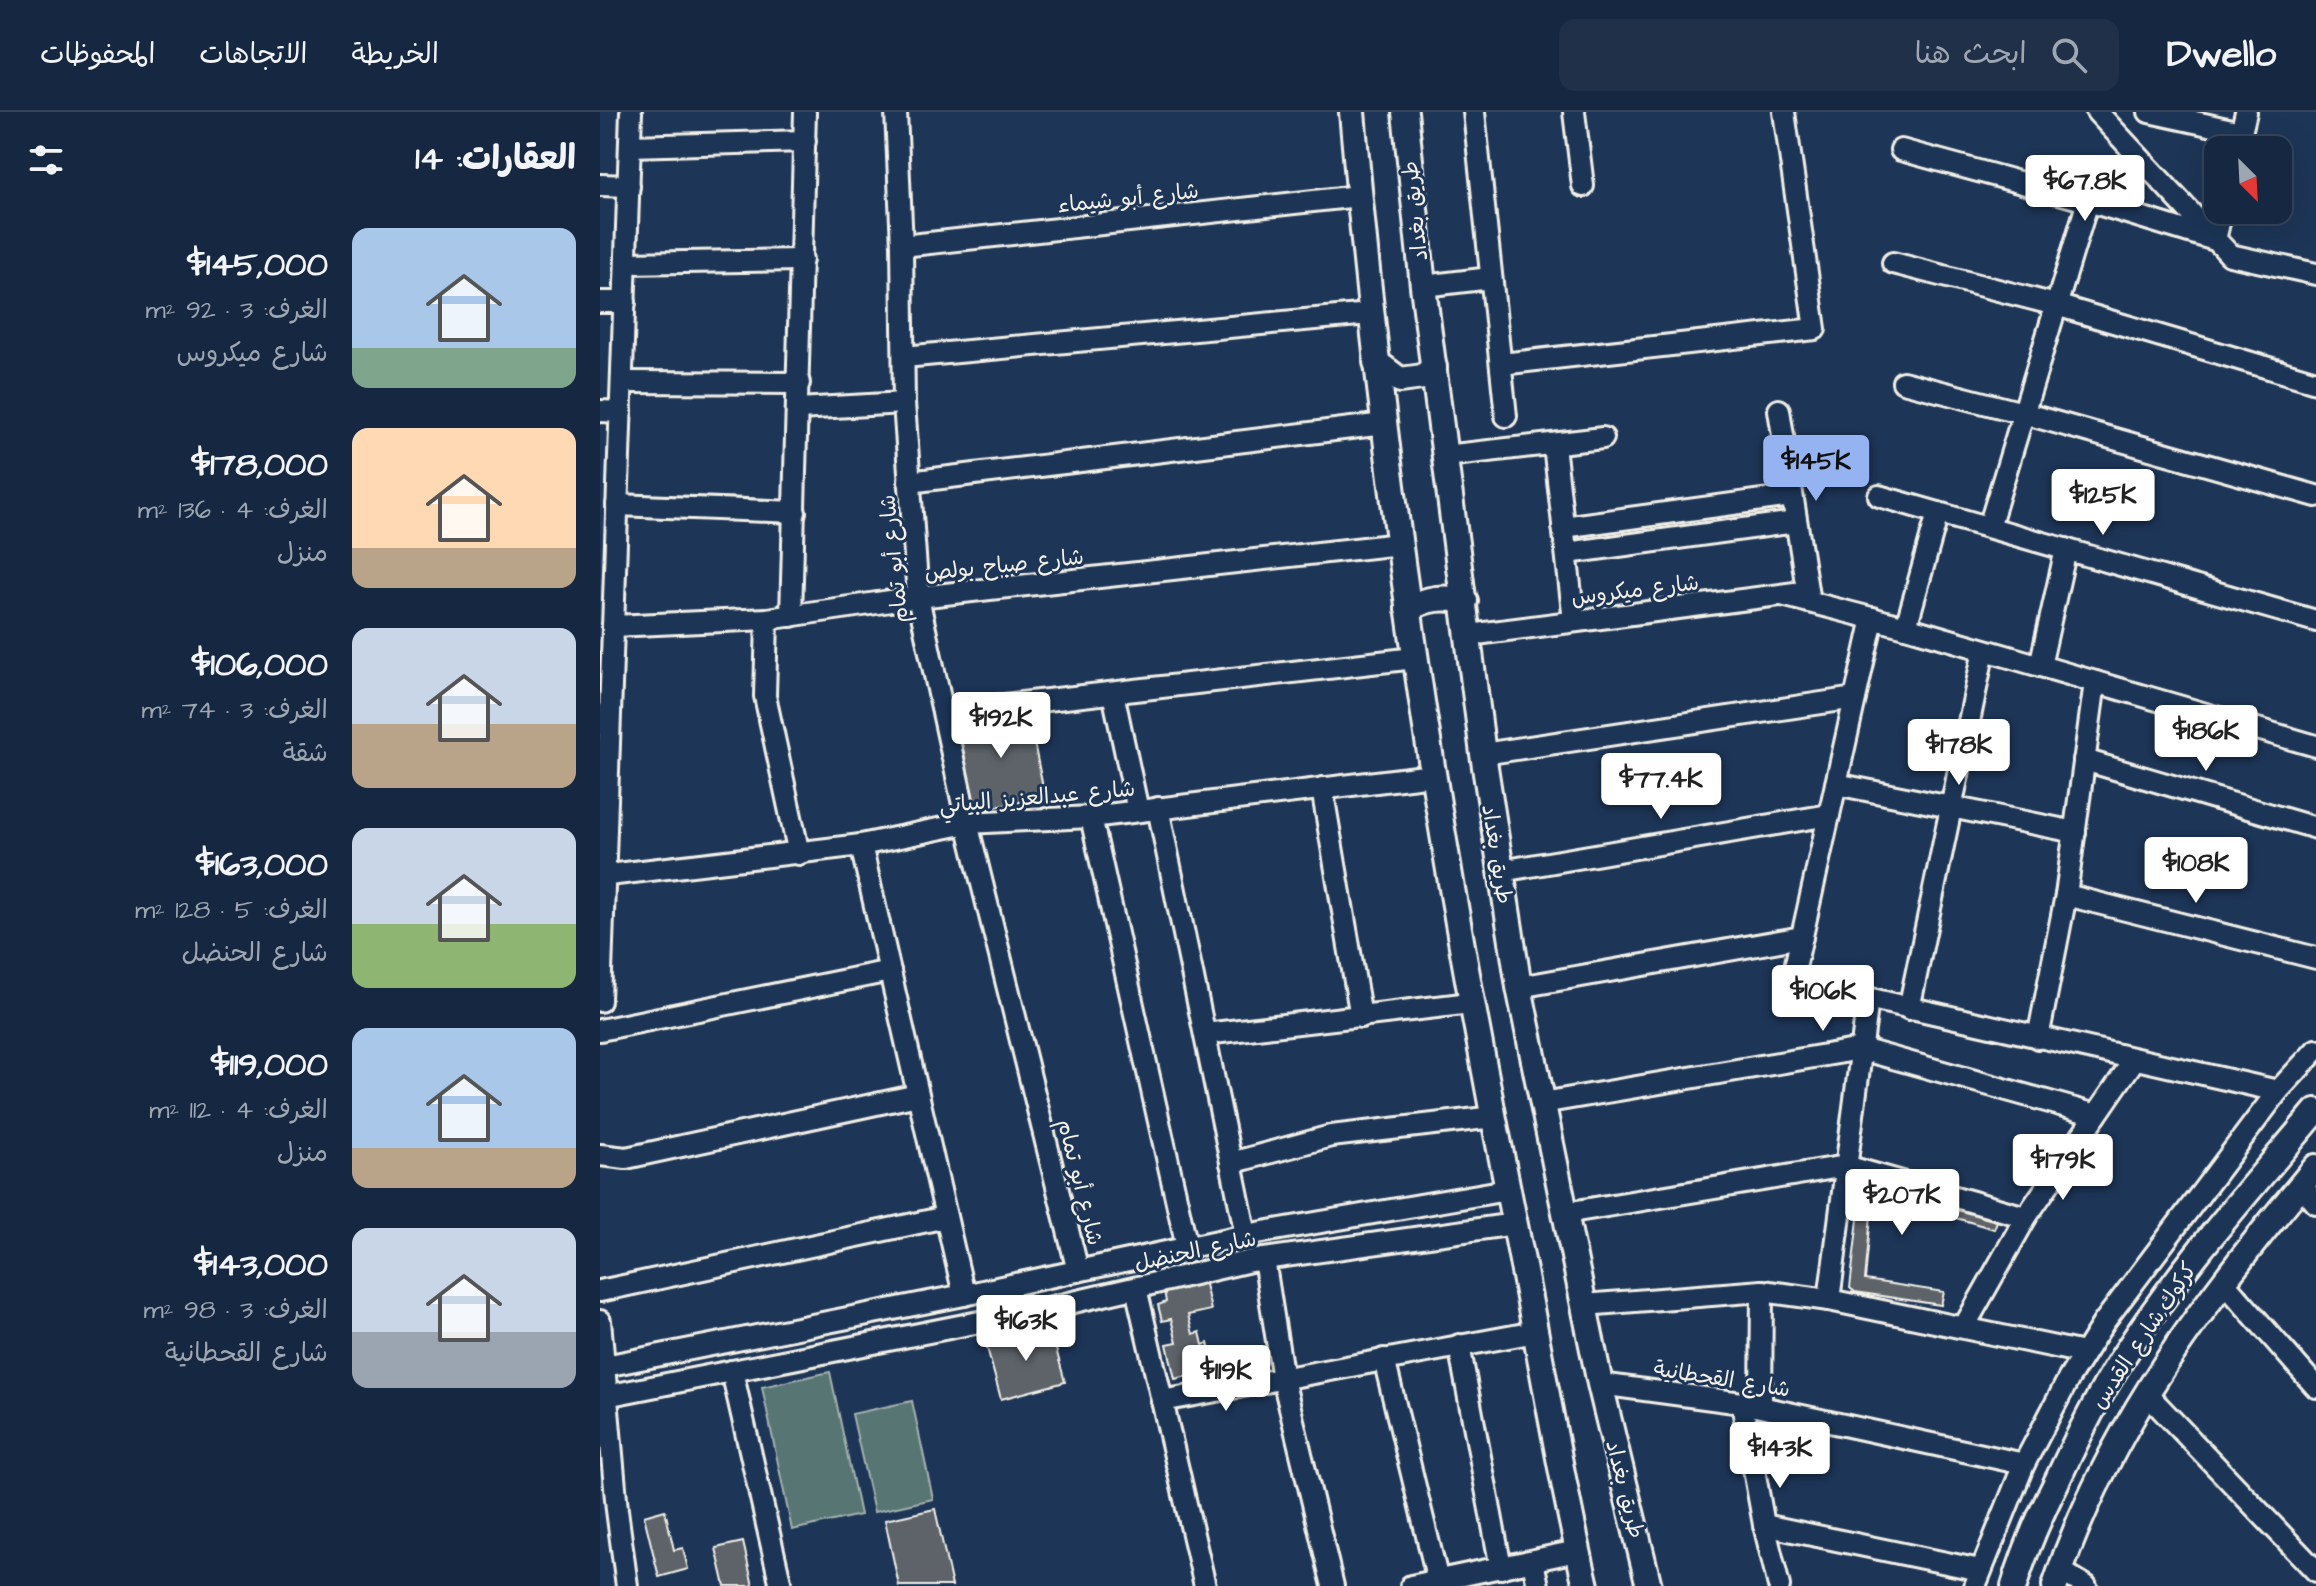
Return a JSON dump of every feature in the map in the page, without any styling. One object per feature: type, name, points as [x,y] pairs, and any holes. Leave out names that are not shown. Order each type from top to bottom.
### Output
[{"type":"main road","points":[[1352,112],[1370,314],[1433,775],[1471,1003],[1584,1586]]},
{"type":"main road","name":"طريق بغداد","points":[[1405,112],[1423,286],[1483,754],[1519,987],[1600,1384],[1649,1586]]},
{"type":"main road","points":[[1376,362],[1400,380],[1423,377],[1434,367]]},
{"type":"main road","points":[[1408,609],[1430,599],[1465,601]]},
{"type":"main road","name":"كركوك,شارع القدس","points":[[2014,1586],[2044,1507],[2121,1361],[2165,1295],[2229,1213],[2316,1111]]},
{"type":"main road","points":[[2296,1135],[2316,1150]]},
{"type":"main road","name":"كركوك,شارع القدس","points":[[2058,1578],[2122,1434],[2164,1363],[2223,1281],[2311,1185]]},
{"type":"street","points":[[600,1001],[604,756],[617,505],[610,412],[622,382],[631,112]]},
{"type":"street","points":[[791,616],[805,112]]},
{"type":"street","name":"شارع أبو تمام","points":[[896,112],[904,403],[918,597],[967,823],[1078,1271]]},
{"type":"street","points":[[1474,112],[1506,416]]},
{"type":"street","points":[[1574,112],[1583,186]]},
{"type":"street","points":[[1501,364],[1815,329],[1784,112]]},
{"type":"street","points":[[2097,112],[2230,255],[2316,274]]},
{"type":"street","points":[[2149,112],[2242,131]]},
{"type":"street","points":[[630,146],[805,141]]},
{"type":"street","points":[[1901,150],[2088,201],[2215,240]]},
{"type":"street","points":[[600,185],[629,186]]},
{"type":"street","name":"شارع أبو شيماء","points":[[902,246],[1359,196]]},
{"type":"street","points":[[1989,527],[2088,201]]},
{"type":"street","points":[[2215,240],[2219,224]]},
{"type":"street","points":[[626,263],[802,260]]},
{"type":"street","points":[[1893,263],[2056,305],[2316,382]]},
{"type":"street","points":[[1423,286],[1491,278]]},
{"type":"street","points":[[600,302],[625,302]]},
{"type":"street","points":[[904,357],[1370,314]]},
{"type":"street","points":[[622,382],[799,383]]},
{"type":"street","points":[[1903,382],[2316,496]]},
{"type":"street","points":[[798,409],[904,403]]},
{"type":"street","points":[[1779,410],[1808,597],[2316,746]]},
{"type":"street","points":[[909,482],[1384,424]]},
{"type":"street","points":[[1445,456],[1603,438]]},
{"type":"street","points":[[1554,445],[1574,621]]},
{"type":"street","points":[[1563,527],[1792,496]]},
{"type":"street","points":[[1879,496],[2316,621]]},
{"type":"street","points":[[617,505],[795,512]]},
{"type":"street","points":[[1906,627],[1938,513]]},
{"type":"street","points":[[1567,553],[1796,522]]},
{"type":"street","name":"شارع صباح بولص","points":[[609,638],[918,597],[1400,544]]},
{"type":"street","points":[[2040,666],[2066,549]]},
{"type":"street","name":"شارع ميكروس","points":[[1469,635],[1782,595],[1808,597]]},
{"type":"street","points":[[1873,618],[1792,981],[2278,1091]]},
{"type":"street","points":[[767,619],[765,696],[799,854]]},
{"type":"street","points":[[1909,1009],[1984,650]]},
{"type":"street","points":[[943,712],[1415,658]]},
{"type":"street","points":[[2038,1038],[2066,895],[2095,682]]},
{"type":"street","points":[[1113,693],[1148,810],[1205,1034],[1246,1235]]},
{"type":"street","points":[[1483,754],[1855,698]]},
{"type":"street","points":[[2084,760],[2316,828]]},
{"type":"street","name":"شارع عبدالعزيز البياتي","points":[[602,876],[861,845],[967,823],[1091,817],[1433,775]]},
{"type":"street","points":[[1836,784],[2075,832]]},
{"type":"street","points":[[1322,788],[1361,1017]]},
{"type":"street","points":[[1501,871],[1829,815]]},
{"type":"street","points":[[1091,817],[1187,1247]]},
{"type":"street","points":[[861,845],[964,1295]]},
{"type":"street","points":[[2066,895],[2316,958]]},
{"type":"street","points":[[1519,987],[1802,937]]},
{"type":"street","points":[[600,1030],[890,971]]},
{"type":"street","points":[[1829,1300],[1868,999]]},
{"type":"street","points":[[1205,1034],[1471,1003]]},
{"type":"street","points":[[1542,1103],[1861,1049],[2096,1115]]},
{"type":"street","points":[[1764,1525],[1978,1578],[2024,1464],[2084,1353],[2125,1291],[2278,1091],[2316,1050]]},
{"type":"street","points":[[1964,1327],[2026,1217],[2134,1060]]},
{"type":"street","points":[[600,1155],[626,1158],[918,1095]]},
{"type":"street","points":[[1231,1163],[1331,1136],[1494,1117]]},
{"type":"street","points":[[1565,1213],[1846,1166],[2026,1217]]},
{"type":"street","name":"شارع الحنضل","points":[[601,1367],[1246,1235],[1507,1190]]},
{"type":"street","points":[[1472,1198],[1483,1206],[1485,1217],[1474,1229]]},
{"type":"street","points":[[600,1291],[946,1217]]},
{"type":"street","name":"شارع الحنضل","points":[[606,1396],[1035,1311],[1264,1259],[1515,1224]]},
{"type":"street","points":[[1264,1259],[1283,1379],[1333,1586]]},
{"type":"street","points":[[1030,1281],[1035,1311]]},
{"type":"street","points":[[2223,1281],[2316,1387]]},
{"type":"street","points":[[1136,1288],[1205,1586]]},
{"type":"street","points":[[1584,1305],[1762,1291],[1829,1300],[2084,1353]]},
{"type":"street","points":[[1762,1291],[1752,1405],[1764,1525],[1779,1586]]},
{"type":"street","points":[[600,1321],[601,1367],[606,1396],[608,1510],[627,1586]]},
{"type":"street","points":[[1162,1401],[1535,1332]]},
{"type":"street","points":[[1459,1345],[1501,1568]]},
{"type":"street","points":[[1384,1359],[1438,1581]]},
{"type":"street","points":[[732,1371],[781,1586]]},
{"type":"street","name":"شارع القحطانية","points":[[1600,1384],[1752,1405],[2024,1464]]},
{"type":"street","points":[[2146,1393],[2316,1571]]},
{"type":"street","points":[[1411,1586],[1577,1551]]},
{"type":"street","points":[[1533,1561],[1538,1586]]},
{"type":"street","points":[[2058,1578],[2086,1586]]},
{"type":"green space","points":[[830,1372],[860,1515],[792,1530],[762,1387]]},
{"type":"green space","points":[[912,1401],[933,1499],[874,1512],[852,1414]]},
{"type":"building","points":[[1027,708],[1045,797],[974,811],[957,722]]},
{"type":"building","points":[[1863,1176],[1999,1216],[1994,1229],[1873,1194],[1865,1280],[1944,1292],[1941,1305],[1855,1292],[1850,1288]]},
{"type":"building","points":[[1204,1280],[1211,1310],[1188,1315],[1193,1334],[1200,1332],[1203,1345],[1208,1343],[1211,1354],[1205,1355],[1209,1371],[1175,1379],[1167,1344],[1177,1342],[1171,1319],[1162,1321],[1158,1305],[1166,1302],[1164,1290]]},
{"type":"building","points":[[1050,1327],[1065,1382],[1001,1399],[986,1344]]},
{"type":"building","points":[[935,1509],[952,1586],[899,1586],[885,1520]]},
{"type":"building","points":[[665,1510],[674,1550],[683,1548],[688,1569],[659,1577],[644,1516]]},
{"type":"building","points":[[743,1542],[753,1586],[725,1586],[716,1548]]}]
